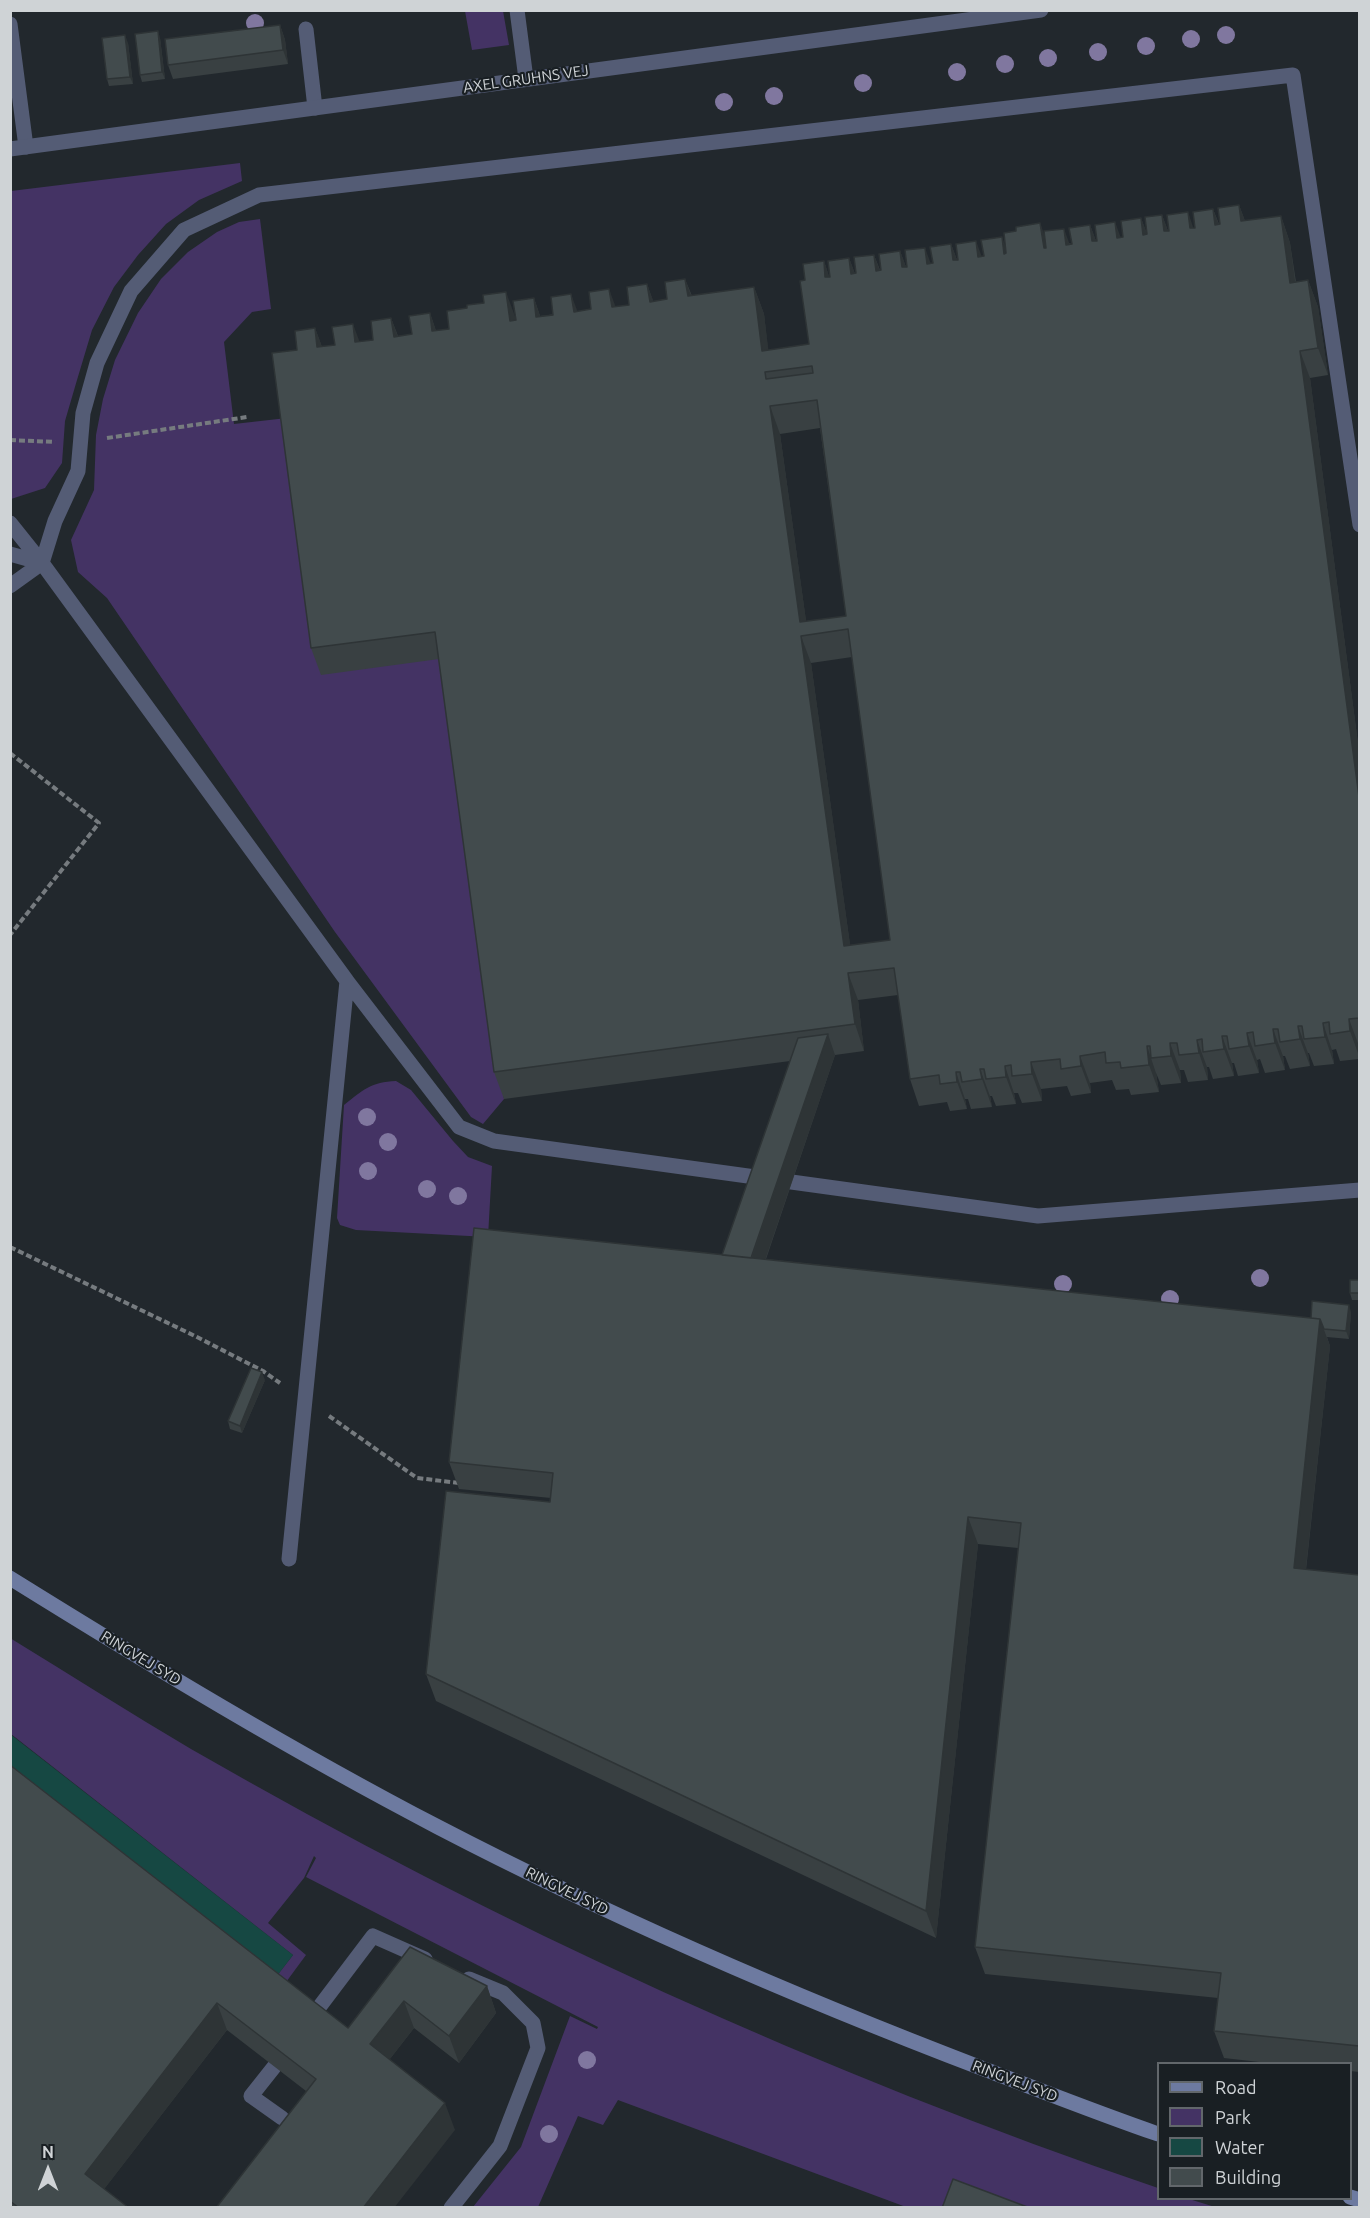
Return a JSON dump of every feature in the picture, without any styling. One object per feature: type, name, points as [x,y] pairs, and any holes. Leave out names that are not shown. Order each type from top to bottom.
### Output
[{"type":"main road","name":"RINGVEJ SYD","points":[[10,1578],[219,1706],[436,1826],[599,1907],[798,1996],[1157,2134]]},
{"type":"street","points":[[517,10],[526,79]]},
{"type":"street","name":"AXEL GRUHNS VEJ","points":[[18,148],[1041,10]]},
{"type":"street","points":[[10,24],[18,148]]},
{"type":"street","points":[[306,29],[315,108]]},
{"type":"street","points":[[10,586],[42,563],[56,521],[78,471],[83,413],[96,363],[131,291],[184,230],[259,195],[1293,75],[1359,525]]},
{"type":"street","points":[[10,523],[42,563],[347,981],[459,1127],[494,1142],[1038,1216],[1359,1190]]},
{"type":"street","points":[[10,554],[42,563]]},
{"type":"street","points":[[289,1559],[347,981]]},
{"type":"street","points":[[311,2018],[373,1936],[438,1965]]},
{"type":"street","points":[[451,2208],[500,2146],[538,2048],[533,2023],[503,1993],[460,1974]]},
{"type":"street","points":[[274,2067],[251,2096],[282,2118]]},
{"type":"path","points":[[10,440],[81,442],[247,417]]},
{"type":"path","points":[[10,753],[99,823],[10,935]]},
{"type":"path","points":[[10,1247],[263,1371],[417,1478],[459,1483]]},
{"type":"green space","points":[[465,11],[503,11],[509,45],[472,50]]},
{"type":"green space","points":[[240,163],[242,181],[199,200],[166,224],[138,255],[114,287],[92,330],[77,380],[65,421],[62,463],[45,488],[11,499],[11,191]]},
{"type":"green space","points":[[260,219],[271,309],[252,312],[224,342],[234,424],[287,418],[445,659],[504,1099],[483,1124],[471,1117],[335,932],[107,598],[78,572],[71,540],[94,490],[96,435],[103,399],[115,360],[138,313],[161,279],[188,252],[217,232],[239,222]]},
{"type":"green space","points":[[396,1081],[411,1090],[468,1157],[492,1166],[488,1237],[356,1230],[340,1225],[337,1218],[344,1105],[368,1088],[380,1083]]},
{"type":"green space","points":[[10,1638],[191,1749],[307,1814],[544,1936],[786,2046],[1033,2144],[1157,2188],[1157,2200],[1192,2200],[1215,2207],[906,2207],[618,2100],[603,2125],[578,2116],[538,2207],[473,2207],[521,2147],[570,2016],[597,2029],[598,2027],[306,1877],[316,1858],[314,1856],[304,1878],[268,1923],[306,1955],[278,1993],[269,1986],[293,1955],[11,1734]]},
{"type":"water","points":[[10,1734],[293,1955],[253,2007],[11,1818]]},
{"type":"building","points":[[280,25],[283,50],[168,65],[165,39]]},
{"type":"building","points":[[158,31],[162,72],[140,75],[135,34]]},
{"type":"building","points":[[125,35],[130,77],[107,79],[102,38]]},
{"type":"building","points":[[1239,205],[1241,221],[1281,216],[1290,283],[1308,280],[1318,348],[1300,351],[1359,797],[1359,1018],[1349,1019],[1350,1031],[1330,1034],[1329,1022],[1323,1023],[1325,1037],[1304,1039],[1302,1026],[1298,1026],[1300,1039],[1280,1042],[1278,1029],[1273,1029],[1275,1043],[1255,1046],[1253,1032],[1247,1033],[1249,1046],[1229,1049],[1227,1036],[1222,1036],[1224,1049],[1203,1052],[1202,1039],[1197,1040],[1199,1053],[1179,1055],[1177,1043],[1170,1043],[1171,1056],[1151,1058],[1150,1046],[1147,1046],[1149,1065],[1121,1068],[1120,1062],[1106,1063],[1105,1052],[1080,1056],[1081,1066],[1061,1069],[1060,1059],[1031,1062],[1032,1074],[1012,1076],[1011,1065],[1005,1066],[1006,1077],[986,1079],[984,1069],[980,1069],[982,1079],[962,1082],[960,1072],[956,1072],[957,1082],[940,1084],[939,1075],[910,1079],[894,968],[848,973],[855,1024],[494,1072],[435,632],[311,648],[272,353],[297,350],[295,331],[315,328],[317,347],[335,345],[332,327],[353,324],[355,342],[373,340],[371,321],[391,318],[394,337],[412,334],[409,316],[430,313],[432,331],[449,329],[447,311],[484,303],[483,295],[506,292],[510,321],[516,320],[513,301],[534,298],[536,317],[553,315],[551,297],[571,294],[574,312],[591,309],[589,292],[609,289],[612,307],[629,305],[627,287],[647,284],[650,302],[667,299],[665,282],[685,279],[688,296],[754,287],[762,351],[809,344],[800,281],[805,280],[803,264],[824,261],[825,277],[830,277],[828,261],[849,258],[851,274],[856,273],[854,257],[874,255],[876,271],[881,270],[879,254],[900,251],[902,267],[907,267],[905,250],[925,248],[927,264],[933,263],[930,247],[951,244],[953,260],[958,260],[956,244],[976,241],[978,257],[984,256],[981,240],[1002,237],[1004,254],[1006,253],[1004,233],[1016,231],[1016,227],[1040,223],[1044,248],[1046,248],[1044,231],[1064,229],[1066,245],[1072,244],[1069,228],[1090,225],[1092,241],[1097,241],[1095,225],[1115,222],[1117,238],[1123,237],[1121,221],[1141,218],[1143,235],[1147,234],[1145,217],[1162,215],[1164,231],[1169,231],[1167,215],[1188,212],[1190,228],[1195,228],[1193,212],[1213,209],[1215,225],[1220,224],[1218,208]],"holes":[[[812,366],[813,373],[766,379],[765,372]],[[817,400],[846,616],[800,622],[770,406]],[[848,629],[890,940],[844,946],[801,636]]]},
{"type":"building","points":[[828,1034],[751,1258],[722,1255],[798,1038]]},
{"type":"building","points":[[474,1228],[1320,1319],[1294,1568],[1359,1575],[1359,2046],[1214,2031],[1221,1973],[975,1947],[1021,1523],[968,1517],[926,1911],[426,1674],[446,1491],[550,1502],[553,1473],[449,1462]]},
{"type":"building","points":[[1350,1280],[1359,1280],[1359,1293],[1350,1293]]},
{"type":"building","points":[[1312,1301],[1349,1305],[1346,1331],[1324,1329],[1320,1319],[1311,1318]]},
{"type":"building","points":[[251,1368],[262,1372],[240,1426],[228,1421]]},
{"type":"building","points":[[10,1765],[348,2028],[410,1947],[487,1986],[449,2036],[404,2001],[370,2044],[445,2103],[363,2208],[216,2208],[316,2079],[217,2003],[85,2174],[129,2208],[19,2208],[10,2201]]},
{"type":"building","points":[[953,2179],[1030,2208],[942,2208]]}]
